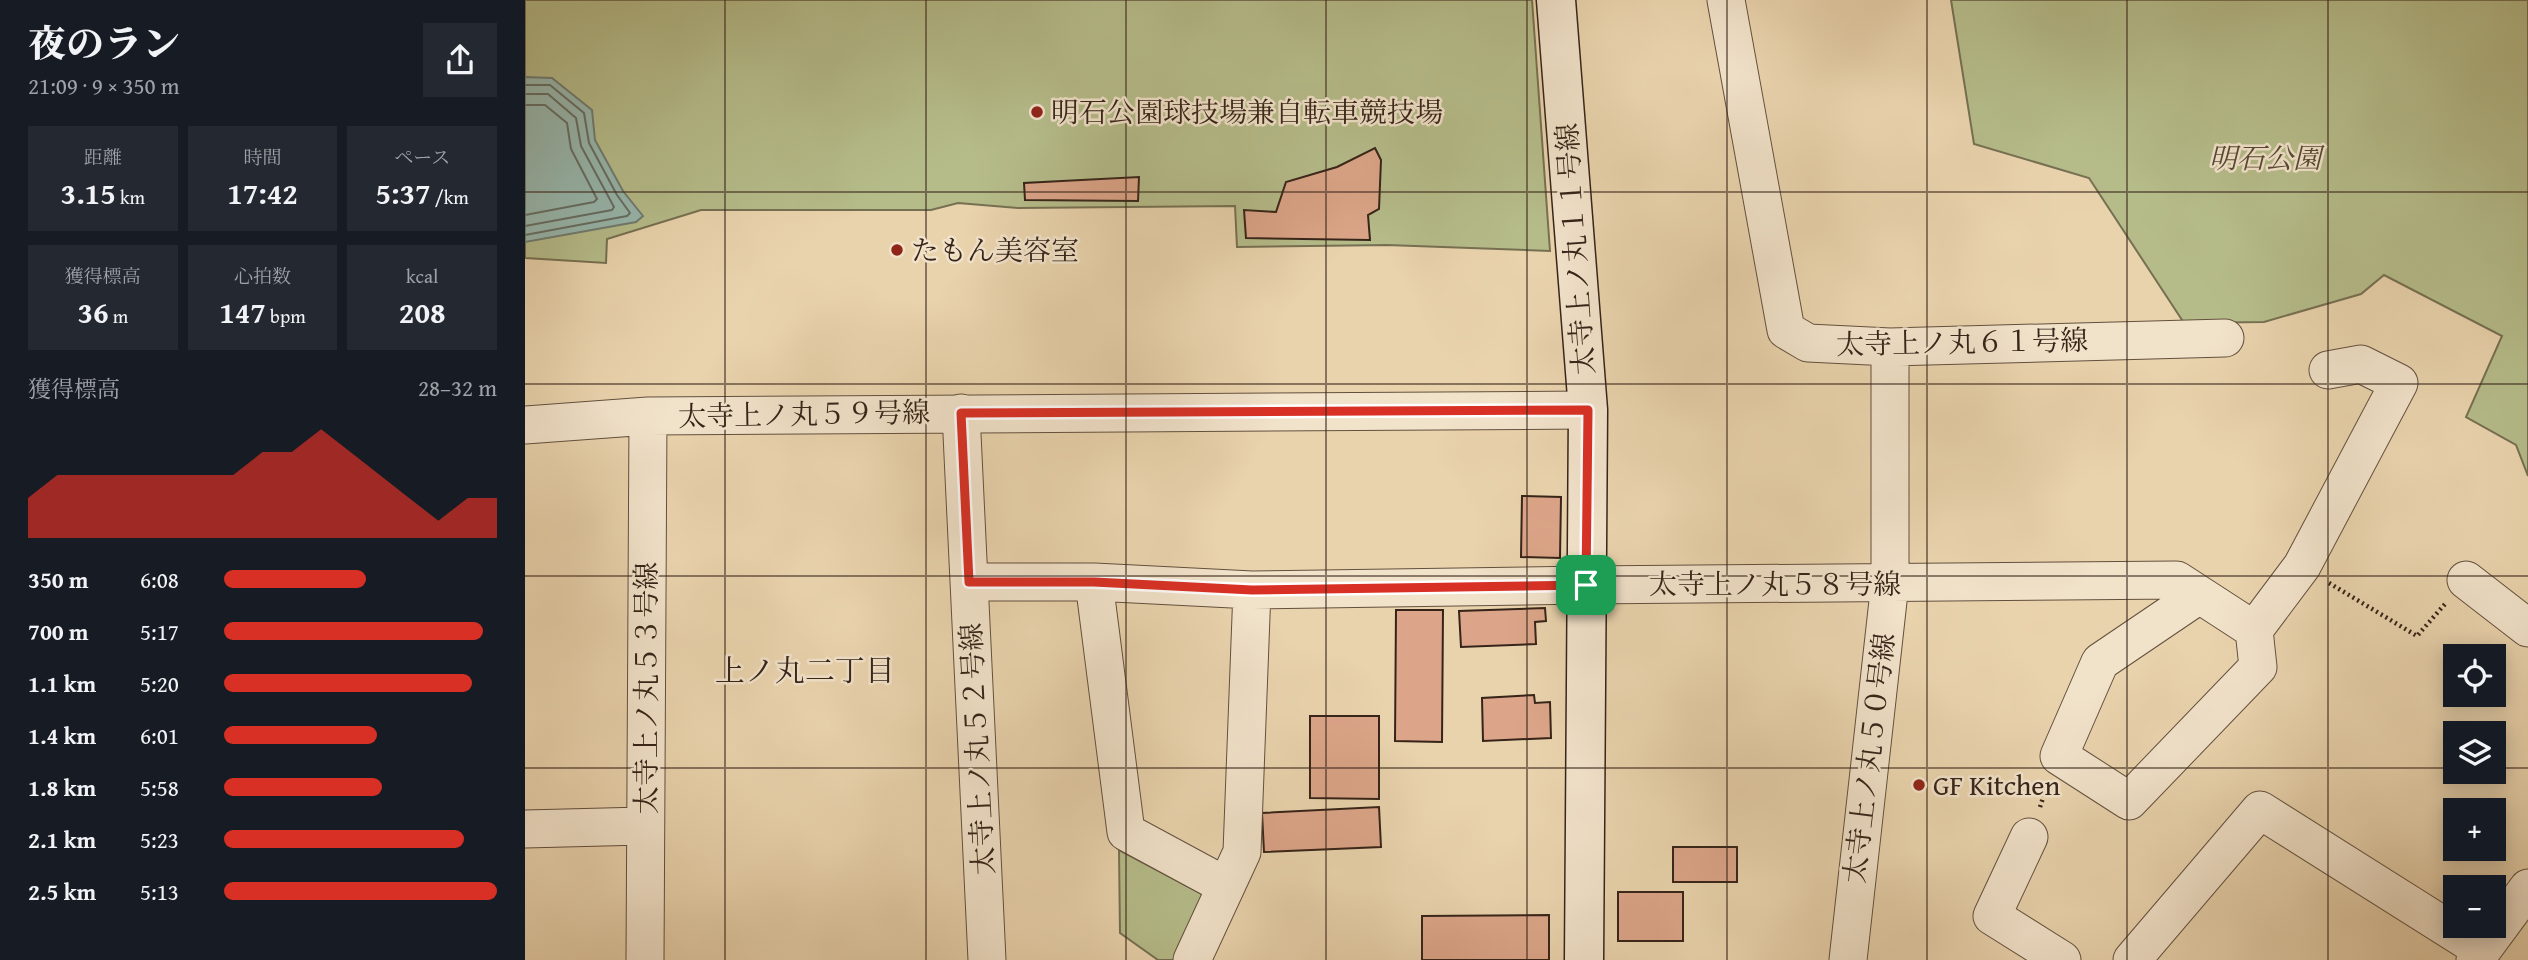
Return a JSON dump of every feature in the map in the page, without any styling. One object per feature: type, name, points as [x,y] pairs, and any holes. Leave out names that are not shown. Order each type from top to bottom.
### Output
[{"type":"street","name":"太寺上ノ丸１１号線","points":[[1556,0],[1588,410],[1584,960]]},
{"type":"street","name":"太寺上ノ丸６１号線","points":[[1726,0],[1786,330],[1808,343],[1890,347],[2225,338]]},
{"type":"street","name":"太寺上ノ丸５０号線","points":[[1848,960],[1890,583],[1890,347]]},
{"type":"street","points":[[2199,595],[2100,662],[2059,755],[2129,802],[2257,667],[2254,630],[2302,566],[2399,383],[2361,364],[2328,370]]},
{"type":"street","name":"太寺上ノ丸５９号線","points":[[525,425],[648,415],[1588,410]]},
{"type":"street","name":"太寺上ノ丸５２号線","points":[[961,413],[987,960]]},
{"type":"street","name":"太寺上ノ丸５３号線","points":[[645,960],[648,415]]},
{"type":"street","name":"太寺上ノ丸５８号線","points":[[969,582],[1094,582],[1252,590],[2177,580],[2254,630]]},
{"type":"street","points":[[2466,580],[2528,628]]},
{"type":"street","points":[[1094,582],[1126,832],[1226,886]]},
{"type":"street","points":[[1192,960],[1242,852],[1252,590]]},
{"type":"street","points":[[2132,960],[2260,810],[2478,955],[2528,888]]},
{"type":"street","points":[[525,829],[644,826]]},
{"type":"street","points":[[2029,837],[1992,916],[2062,960]]},
{"type":"path","points":[[2302,566],[2417,636],[2466,580]]},
{"type":"path","points":[[2029,837],[2059,755]]},
{"type":"green space","points":[[525,0],[1532,0],[1550,251],[1387,245],[1237,247],[1235,206],[1018,208],[958,203],[931,210],[701,210],[607,239],[606,263],[525,258]]},
{"type":"green space","name":"明石公園","points":[[1951,0],[2528,0],[2528,476],[2516,445],[2466,417],[2502,336],[2384,275],[2361,294],[2264,322],[2184,323],[2089,178],[1974,144]]},
{"type":"green space","points":[[1119,850],[1206,896],[1176,960],[1158,960],[1120,933]]},
{"type":"water","points":[[525,77],[552,78],[592,110],[595,140],[623,191],[643,216],[636,222],[525,242]]},
{"type":"building","points":[[1375,148],[1381,160],[1379,209],[1368,215],[1370,240],[1246,238],[1244,210],[1276,212],[1286,182],[1337,167]]},
{"type":"building","points":[[1139,177],[1138,201],[1025,200],[1024,183]]},
{"type":"building","points":[[1522,496],[1561,497],[1560,558],[1521,557]]},
{"type":"building","points":[[1545,608],[1546,621],[1535,622],[1536,644],[1461,647],[1459,611]]},
{"type":"building","points":[[1396,610],[1443,610],[1442,742],[1395,741]]},
{"type":"building","points":[[1534,695],[1535,703],[1550,702],[1551,738],[1483,741],[1482,698]]},
{"type":"building","points":[[1310,716],[1379,716],[1379,799],[1310,798]]},
{"type":"building","points":[[1379,807],[1381,847],[1264,852],[1262,813]]},
{"type":"building","points":[[1673,847],[1737,847],[1737,882],[1673,882]]},
{"type":"building","points":[[1618,892],[1683,892],[1683,941],[1618,941]]},
{"type":"building","points":[[1549,915],[1549,960],[1422,960],[1422,916]]},
{"type":"place","name":"明石公園球技場兼自転車競技場","points":[[1037,112]]},
{"type":"place","name":"たもん美容室","points":[[897,250]]},
{"type":"place","name":"GF Kitchen","points":[[1919,785]]},
{"type":"district","name":"上ノ丸二丁目","points":[[805,671]]},
{"type":"route","points":[[1588,410],[1586,585],[1252,590],[1094,582],[969,582],[961,413],[1588,410]]}]
